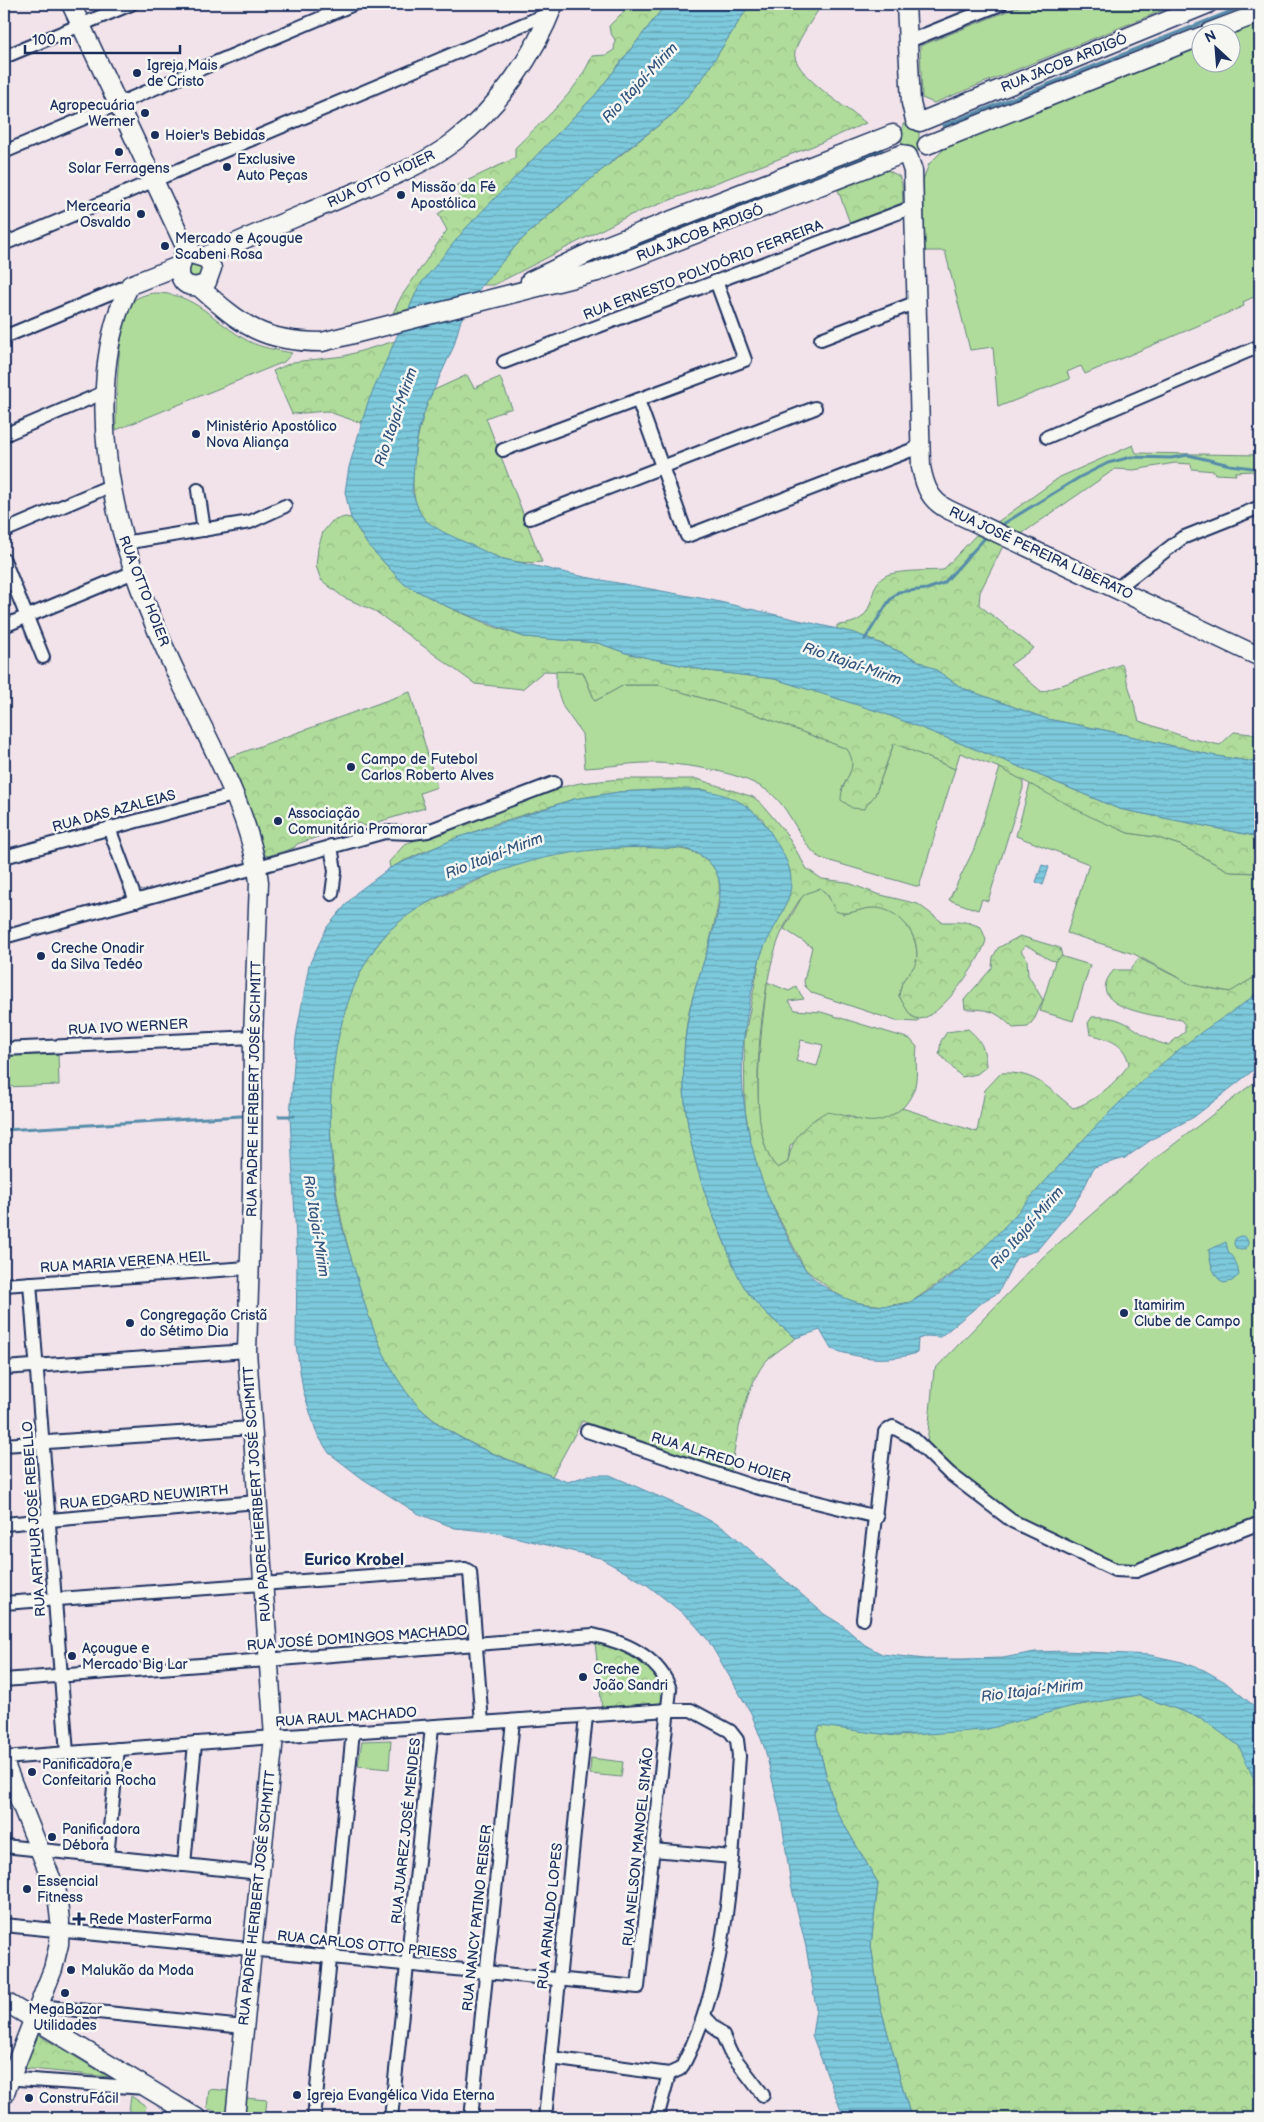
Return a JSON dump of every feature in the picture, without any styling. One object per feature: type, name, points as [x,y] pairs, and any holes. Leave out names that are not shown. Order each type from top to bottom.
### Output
[{"type":"main road","points":[[71,4],[196,269]]},
{"type":"main road","points":[[906,4],[911,103],[908,124],[895,148],[914,156],[927,130],[908,124]]},
{"type":"main road","name":"RUA JACOB ARDIGÓ","points":[[487,300],[595,250],[1208,4]]},
{"type":"main road","name":"RUA OTTO HOIER","points":[[258,868],[256,857],[233,795],[210,740],[181,684],[134,572],[124,543],[110,486],[105,443],[105,392],[112,330],[119,304],[136,283],[196,269],[231,245],[409,169],[454,141],[488,109],[515,75],[552,8]]},
{"type":"main road","points":[[1236,22],[1260,13]]},
{"type":"main road","name":"RUA JACOB ARDIGÓ","points":[[196,269],[226,311],[238,321],[256,331],[288,341],[322,342],[368,332],[622,264],[914,156],[1192,40]]},
{"type":"main road","name":"RUA JOSÉ PEREIRA LIBERATO","points":[[914,156],[923,477],[929,494],[935,502],[1260,656]]},
{"type":"main road","name":"RUA PADRE HERIBERT JOSÉ SCHMITT","points":[[235,2118],[274,1737],[247,1351],[248,1268],[252,1194],[253,1037],[258,939],[258,868]]},
{"type":"main road","points":[[4,1762],[57,1894],[60,1930],[53,1969],[7,2078],[4,2095]]},
{"type":"main road","points":[[4,2001],[36,2012],[148,2088],[197,2118]]},
{"type":"street","points":[[4,57],[130,4]]},
{"type":"street","points":[[4,152],[354,4]]},
{"type":"street","points":[[908,41],[1001,4]]},
{"type":"street","points":[[4,244],[552,8]]},
{"type":"street","name":"RUA ERNESTO POLYDÓRIO FERREIRA","points":[[504,362],[914,207]]},
{"type":"street","points":[[503,450],[745,360],[716,281]]},
{"type":"street","points":[[4,337],[136,283]]},
{"type":"street","points":[[821,339],[917,302]]},
{"type":"street","points":[[1047,437],[1260,346]]},
{"type":"street","points":[[4,435],[105,392]]},
{"type":"street","points":[[638,400],[687,536],[922,446]]},
{"type":"street","points":[[530,518],[815,408]]},
{"type":"street","points":[[4,531],[110,486]]},
{"type":"street","points":[[198,490],[204,530]]},
{"type":"street","points":[[124,543],[250,522],[285,506]]},
{"type":"street","points":[[1116,589],[1182,538],[1260,507]]},
{"type":"street","points":[[4,560],[43,658]]},
{"type":"street","points":[[4,626],[134,572]]},
{"type":"street","points":[[4,937],[386,832],[412,833],[428,830],[554,783]]},
{"type":"street","name":"RUA DAS AZALEIAS","points":[[4,857],[233,795]]},
{"type":"street","points":[[109,828],[136,901]]},
{"type":"street","points":[[331,846],[335,872],[332,894]]},
{"type":"street","name":"RUA IVO WERNER","points":[[4,1049],[253,1037]]},
{"type":"street","name":"RUA MARIA VERENA HEIL","points":[[4,1285],[248,1268]]},
{"type":"street","name":"RUA ARTHUR JOSÉ REBELLO","points":[[30,1283],[67,1753]]},
{"type":"street","points":[[4,1368],[247,1351]]},
{"type":"street","points":[[4,1445],[251,1428]]},
{"type":"street","points":[[863,1619],[877,1517],[885,1432],[893,1428],[913,1438],[949,1472],[1012,1521],[1115,1570],[1136,1571],[1260,1523]]},
{"type":"street","name":"RUA ALFREDO HOIER","points":[[588,1431],[755,1487],[877,1517]]},
{"type":"street","name":"RUA EDGARD NEUWIRTH","points":[[4,1524],[257,1502]]},
{"type":"street","points":[[4,1603],[465,1569],[470,1572],[482,1723]]},
{"type":"street","name":"RUA JOSÉ DOMINGOS MACHADO","points":[[4,1680],[593,1635],[623,1642],[644,1655],[667,1680],[670,1689],[668,1710]]},
{"type":"street","name":"RUA NELSON MANOEL SIMÃO","points":[[638,1987],[668,1710]]},
{"type":"street","name":"RUA RAUL MACHADO","points":[[4,1758],[353,1731],[691,1710],[730,1731],[738,1740],[739,1756],[732,1857]]},
{"type":"street","name":"RUA ARNALDO LOPES","points":[[545,2118],[586,1716]]},
{"type":"street","name":"RUA NANCY PATINO REISER","points":[[471,2118],[513,1721]]},
{"type":"street","name":"RUA JUAREZ JOSÉ MENDES","points":[[391,2118],[432,1727]]},
{"type":"street","points":[[314,2118],[353,1731]]},
{"type":"street","points":[[184,1865],[196,1743]]},
{"type":"street","points":[[107,1858],[118,1750]]},
{"type":"street","points":[[4,1846],[260,1873]]},
{"type":"street","points":[[551,2058],[669,2074],[680,2069],[683,2065],[704,2016],[721,1940],[732,1857],[653,1850]]},
{"type":"street","name":"RUA CARLOS OTTO PRIESS","points":[[4,1925],[638,1987]]},
{"type":"street","points":[[36,2012],[244,2027]]},
{"type":"street","points":[[704,2016],[723,2036],[730,2052],[763,2095]]},
{"type":"street","points":[[657,2118],[669,2074]]},
{"type":"street","points":[[7,2078],[148,2088]]},
{"type":"green space","points":[[631,4],[666,4],[596,94],[510,183],[419,286],[409,309],[393,313],[401,297],[447,230],[438,214],[460,199],[456,186],[515,158],[515,148],[568,94],[585,70],[592,56],[606,55],[614,50],[615,40],[609,26]]},
{"type":"green space","points":[[750,4],[822,4],[797,45],[795,51],[796,60],[801,69],[822,90],[866,123],[813,146],[628,216],[494,285],[482,285],[520,241],[589,180],[673,114],[702,79]]},
{"type":"green space","points":[[1025,4],[1178,4],[934,103],[922,98],[920,46]]},
{"type":"green space","points":[[1260,20],[1260,294],[1243,302],[1244,306],[1085,374],[1081,366],[1067,372],[1070,379],[998,407],[993,347],[970,350],[945,251],[925,251],[923,180],[929,164],[945,148],[1192,48],[1192,72],[1242,72],[1242,28]]},
{"type":"green space","points":[[907,123],[919,129],[919,150],[914,153],[901,149],[903,124]]},
{"type":"green space","points":[[887,170],[899,176],[902,184],[903,205],[851,226],[838,190]]},
{"type":"green space","points":[[194,262],[203,265],[203,278],[189,278],[187,269]]},
{"type":"green space","points":[[154,293],[168,294],[193,303],[248,341],[264,347],[292,353],[284,362],[116,430],[118,362],[128,310],[133,301]]},
{"type":"green space","points":[[395,341],[361,423],[326,411],[292,414],[273,371],[293,362],[344,356]]},
{"type":"green space","points":[[467,375],[474,388],[500,377],[512,408],[486,418],[542,562],[513,561],[451,538],[425,520],[418,508],[414,493],[414,457],[417,438],[427,404],[432,391]]},
{"type":"green space","points":[[1133,445],[1136,453],[1260,455],[1260,475],[1258,478],[1252,471],[1235,472],[1236,475],[1215,474],[1214,471],[1192,469],[1191,464],[1175,463],[1134,470],[1115,469],[1020,535],[996,523],[1060,477]]},
{"type":"green space","points":[[345,517],[351,518],[367,544],[404,584],[448,607],[492,626],[524,637],[598,643],[626,653],[708,671],[775,679],[881,712],[1008,762],[1119,809],[1260,837],[1260,873],[1231,872],[1180,845],[1155,837],[1128,833],[1089,816],[1000,768],[960,753],[955,769],[894,743],[875,795],[864,809],[852,808],[841,800],[852,763],[847,749],[758,715],[659,685],[624,685],[595,701],[583,672],[544,671],[522,689],[475,684],[375,611],[343,597],[321,580],[316,566],[318,548],[323,532],[332,521]]},
{"type":"green space","points":[[976,535],[1003,546],[980,592],[979,605],[1034,648],[1010,665],[1042,692],[1122,664],[1139,721],[1188,738],[1220,745],[1234,732],[1260,735],[1260,763],[1211,755],[1109,731],[1047,719],[962,688],[936,670],[905,654],[866,637],[837,629],[837,625],[851,623],[861,618],[867,612],[875,588],[885,576],[904,572],[943,570]]},
{"type":"green space","points":[[556,671],[583,672],[595,701],[624,685],[659,685],[758,715],[848,749],[851,754],[852,765],[841,790],[875,795],[894,743],[955,769],[919,887],[820,858],[807,844],[786,810],[773,795],[762,787],[734,775],[702,768],[657,763],[585,768],[582,734],[563,707],[556,687]]},
{"type":"green space","name":"Campo de Futebol Carlos Roberto Alves","points":[[410,692],[437,787],[420,793],[425,808],[365,826],[359,823],[297,844],[294,848],[268,856],[265,855],[227,758]]},
{"type":"green space","points":[[1000,768],[1023,780],[1023,788],[988,901],[982,899],[978,910],[949,900],[974,849]]},
{"type":"green space","points":[[620,779],[697,779],[753,797],[761,803],[785,832],[807,869],[822,879],[846,882],[877,894],[918,904],[942,922],[967,922],[981,927],[986,940],[969,973],[959,987],[938,1009],[928,1016],[919,1019],[912,1016],[899,996],[903,981],[915,965],[917,952],[912,933],[906,925],[891,912],[882,909],[868,908],[849,913],[835,911],[828,895],[820,888],[803,896],[793,910],[779,939],[767,987],[762,1021],[758,1093],[761,1125],[767,1151],[778,1168],[788,1162],[796,1138],[801,1132],[812,1121],[826,1112],[874,1121],[892,1116],[902,1108],[977,1132],[985,1090],[1001,1073],[1013,1073],[1032,1078],[1073,1108],[1088,1102],[1111,1085],[1129,1064],[1127,1057],[1119,1046],[1109,1040],[1090,1034],[1088,1023],[1092,1017],[1116,1019],[1157,1042],[1168,1045],[1185,1032],[1185,1025],[1181,1020],[1126,1008],[1114,1001],[1106,993],[1106,983],[1114,970],[1130,970],[1139,958],[1192,985],[1230,992],[1260,974],[1260,991],[1137,1086],[1071,1153],[991,1243],[969,1262],[911,1302],[886,1306],[849,1301],[834,1292],[805,1269],[765,1191],[752,1152],[745,1110],[744,1040],[760,957],[769,934],[784,908],[789,869],[762,818],[706,790],[679,789],[619,792],[574,799],[494,824],[421,853],[390,868],[389,862],[405,844],[558,788],[580,783]]},
{"type":"green space","points":[[1030,784],[1128,833],[1155,837],[1180,845],[1231,872],[1260,873],[1260,974],[1231,992],[1192,985],[1134,954],[1067,933],[1089,864],[1016,836]]},
{"type":"green space","points":[[630,847],[665,847],[689,851],[709,862],[716,871],[719,883],[719,899],[710,939],[689,1011],[685,1040],[683,1069],[688,1127],[702,1184],[735,1267],[744,1284],[766,1312],[796,1338],[768,1359],[754,1381],[743,1412],[731,1471],[582,1421],[552,1476],[482,1448],[448,1430],[418,1406],[405,1391],[394,1373],[375,1333],[360,1291],[340,1211],[333,1167],[330,1121],[332,1074],[339,1029],[353,987],[374,949],[403,918],[436,899],[494,873],[522,863],[568,853]]},
{"type":"green space","points":[[820,887],[843,914],[866,908],[881,908],[889,910],[896,915],[909,928],[916,945],[916,962],[903,981],[899,996],[911,1016],[918,1019],[918,1022],[896,1021],[812,993],[805,986],[804,981],[812,947],[784,929],[803,895]]},
{"type":"green space","points":[[1020,936],[1060,948],[1062,956],[1055,961],[1029,947],[1025,946],[1021,951],[1027,959],[1028,975],[1043,1000],[1035,1018],[1028,1027],[1013,1028],[992,1012],[965,1009],[964,1000],[992,968],[993,957],[998,948]]},
{"type":"green space","points":[[1057,955],[1090,965],[1073,1021],[1040,1011]]},
{"type":"green space","points":[[767,982],[789,991],[796,987],[804,999],[789,1001],[795,1010],[821,1012],[910,1039],[917,1047],[915,1086],[908,1101],[897,1113],[890,1118],[874,1122],[862,1121],[848,1115],[790,1145],[788,1162],[778,1168],[768,1154],[761,1133],[759,1108],[758,1080]],"holes":[[[801,1040],[823,1045],[817,1066],[796,1061]]]},
{"type":"green space","points":[[968,1029],[977,1037],[982,1046],[986,1067],[977,1074],[962,1077],[939,1054],[941,1041],[947,1032]]},
{"type":"green space","points":[[58,1054],[59,1085],[4,1087],[4,1056]]},
{"type":"green space","name":"Itamirim Clube de Campo","points":[[1260,1078],[1260,1516],[1126,1567],[1006,1512],[927,1444],[934,1370],[1043,1257],[1151,1162]]},
{"type":"green space","points":[[595,1642],[618,1648],[652,1670],[659,1680],[663,1691],[662,1703],[602,1709]]},
{"type":"green space","points":[[1138,1695],[1201,1718],[1240,1746],[1260,1793],[1260,2118],[911,2118],[880,2005],[871,1945],[878,1883],[835,1809],[817,1740],[816,1734],[820,1726],[897,1736]]},
{"type":"green space","points":[[391,1740],[389,1769],[358,1766],[362,1741]]},
{"type":"green space","points":[[591,1758],[623,1762],[621,1777],[590,1774]]},
{"type":"green space","points":[[37,2034],[109,2077],[22,2068]]},
{"type":"green space","points":[[209,2089],[231,2091],[228,2118],[207,2108]]},
{"type":"green space","points":[[131,2096],[146,2106],[144,2118],[128,2118]]},
{"type":"green space","points":[[246,2098],[267,2100],[265,2118],[245,2118]]},
{"type":"water","name":"Rio Itajaí-Mirim","points":[[666,4],[750,4],[702,79],[673,114],[622,153],[552,212],[520,241],[482,285],[461,320],[453,348],[428,402],[419,428],[415,450],[412,492],[420,513],[426,521],[443,532],[499,558],[585,577],[711,600],[855,633],[905,654],[936,670],[962,688],[1047,719],[1109,731],[1211,755],[1260,763],[1260,837],[1119,809],[1008,762],[883,713],[775,679],[708,671],[626,653],[598,643],[524,637],[448,607],[404,584],[367,544],[351,518],[345,492],[349,467],[368,402],[419,286],[465,229],[596,94]]},
{"type":"water","name":"Rio Itajaí-Mirim","points":[[679,789],[710,791],[736,800],[747,807],[767,827],[788,864],[791,883],[790,894],[760,958],[747,1017],[742,1063],[746,1115],[757,1166],[766,1191],[800,1262],[811,1276],[826,1288],[852,1301],[880,1306],[905,1304],[913,1301],[953,1274],[970,1261],[1001,1231],[1093,1130],[1146,1078],[1183,1046],[1260,991],[1260,1065],[1194,1117],[1154,1138],[1125,1158],[1094,1167],[1082,1192],[1069,1212],[1037,1250],[1016,1258],[998,1293],[985,1300],[940,1337],[927,1336],[918,1339],[917,1353],[895,1358],[863,1357],[831,1349],[820,1330],[796,1338],[757,1304],[742,1284],[712,1213],[702,1185],[688,1127],[684,1068],[685,1039],[690,1009],[717,916],[720,889],[715,870],[707,860],[696,852],[678,848],[629,848],[572,853],[524,863],[456,888],[413,912],[395,925],[381,940],[362,969],[348,1002],[338,1038],[332,1076],[330,1114],[331,1152],[341,1222],[366,1309],[387,1361],[396,1377],[418,1406],[433,1419],[449,1431],[488,1452],[568,1482],[589,1475],[610,1475],[696,1513],[727,1530],[824,1614],[842,1625],[865,1645],[882,1654],[925,1659],[1003,1658],[1035,1652],[1065,1651],[1150,1655],[1182,1662],[1204,1670],[1225,1682],[1260,1711],[1260,1793],[1239,1746],[1201,1718],[1138,1695],[1073,1706],[984,1730],[897,1736],[820,1726],[816,1734],[817,1740],[835,1809],[878,1883],[871,1945],[880,2005],[911,2118],[844,2118],[812,2035],[816,2008],[806,1947],[791,1885],[781,1816],[765,1749],[751,1713],[708,1640],[691,1620],[646,1584],[600,1558],[494,1532],[455,1528],[417,1513],[363,1479],[329,1453],[317,1434],[303,1390],[296,1345],[297,1260],[290,1116],[296,1037],[309,965],[327,927],[356,893],[390,868],[456,838],[574,799],[619,792]]},
{"type":"water","points":[[1042,865],[1049,867],[1043,885],[1036,882]]},
{"type":"water","points":[[1241,1236],[1246,1238],[1248,1243],[1246,1248],[1241,1250],[1236,1248],[1234,1243],[1236,1238]]},
{"type":"water","points":[[1226,1242],[1239,1275],[1232,1281],[1223,1283],[1217,1277],[1213,1268],[1209,1250]]},
{"type":"waterway","points":[[943,126],[1249,4]]},
{"type":"waterway","points":[[603,258],[882,150]]},
{"type":"waterway","points":[[1003,524],[1080,477],[1108,463],[1131,457],[1171,458],[1188,455],[1230,465],[1260,469]]},
{"type":"waterway","points":[[865,639],[889,601],[898,592],[927,589],[944,583],[985,538]]},
{"type":"waterway","points":[[4,1130],[241,1116]]},
{"type":"waterway","points":[[279,1116],[294,1116]]},
{"type":"place","name":"Igreja Mais de Cristo","points":[[137,73]]},
{"type":"place","name":"Agropecuária Werner","points":[[145,113]]},
{"type":"place","name":"Hoier's Bebidas","points":[[155,135]]},
{"type":"place","name":"Solar Ferragens","points":[[119,152]]},
{"type":"place","name":"Exclusive Auto Peças","points":[[227,167]]},
{"type":"place","name":"Missão da Fé Apostólica","points":[[401,195]]},
{"type":"place","name":"Mercearia Osvaldo","points":[[141,214]]},
{"type":"place","name":"Mercado e Açougue Scabeni Rosa","points":[[165,246]]},
{"type":"place","name":"Ministério Apostólico Nova Aliança","points":[[196,434]]},
{"type":"place","name":"Campo de Futebol Carlos Roberto Alves","points":[[351,767]]},
{"type":"place","name":"Associação Comunitária Promorar","points":[[278,821]]},
{"type":"place","name":"Creche Onadir da Silva Tedéo","points":[[41,956]]},
{"type":"place","name":"Itamirim Clube de Campo","points":[[1124,1313]]},
{"type":"place","name":"Congregação Cristã do Sétimo Dia","points":[[130,1323]]},
{"type":"place","name":"Açougue e Mercado Big Lar","points":[[72,1656]]},
{"type":"place","name":"Creche João Sandri","points":[[583,1677]]},
{"type":"place","name":"Panificadora e Confeitaria Rocha","points":[[32,1772]]},
{"type":"place","name":"Panificadora Débora","points":[[52,1837]]},
{"type":"place","name":"Essencial Fitness","points":[[27,1889]]},
{"type":"place","name":"Rede MasterFarma","points":[[79,1919]]},
{"type":"place","name":"Malukão da Moda","points":[[71,1970]]},
{"type":"place","name":"MegaBazar Utilidades","points":[[65,1993]]},
{"type":"place","name":"Igreja Evangélica Vida Eterna","points":[[297,2095]]},
{"type":"place","name":"ConstruFácil","points":[[29,2098]]},
{"type":"district","name":"Eurico Krobel","points":[[354,1560]]}]
